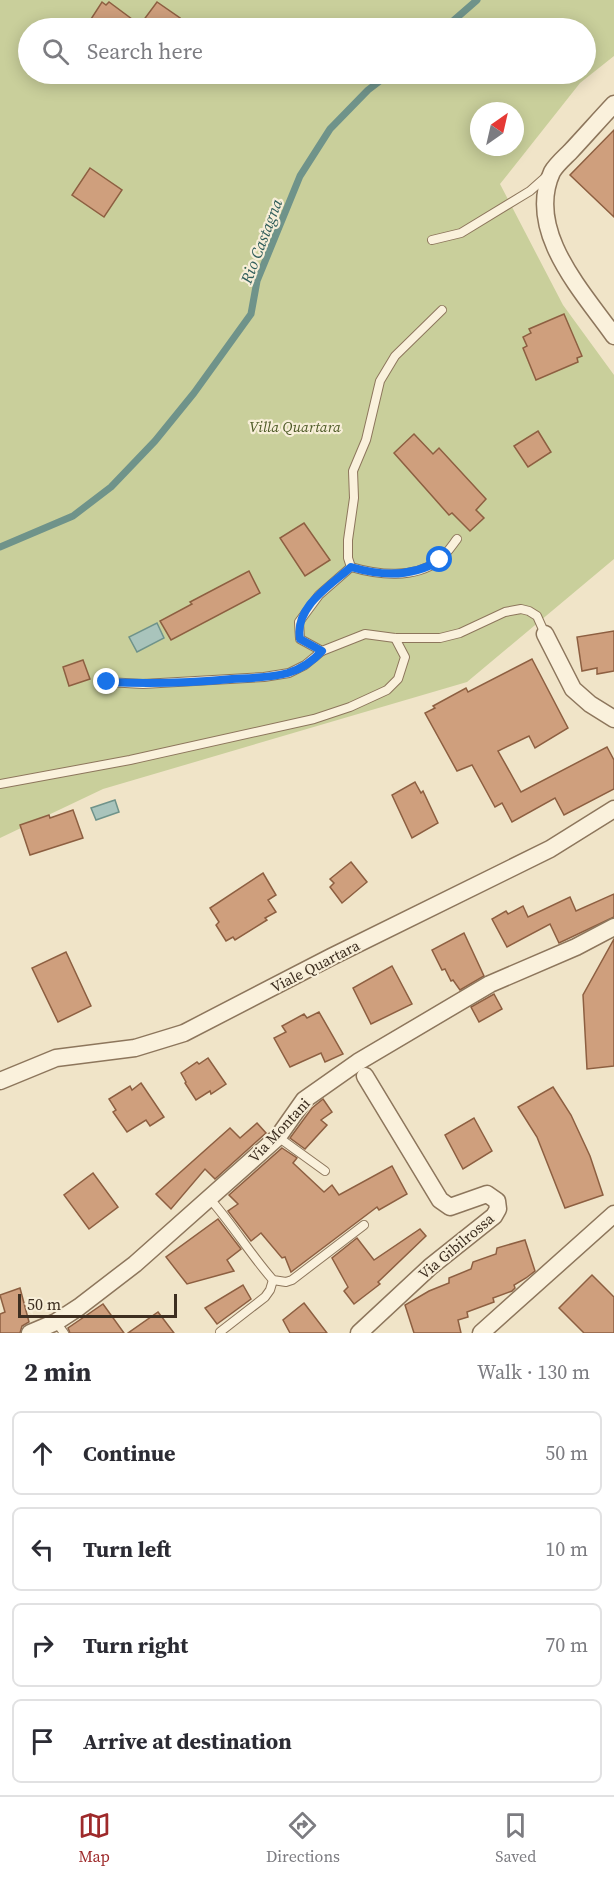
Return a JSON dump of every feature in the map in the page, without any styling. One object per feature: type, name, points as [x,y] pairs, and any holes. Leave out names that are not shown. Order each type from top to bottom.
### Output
[{"type":"street","points":[[614,105],[553,171],[546,191],[545,207],[552,243],[566,269],[614,336]]},
{"type":"street","points":[[545,634],[573,689],[590,704],[614,718]]},
{"type":"street","name":"Viale Quartara","points":[[0,1080],[56,1058],[135,1048],[184,1033],[331,957],[550,849],[614,809]]},
{"type":"street","name":"Via Montani","points":[[49,1330],[135,1264],[210,1199],[278,1137],[304,1100],[358,1062],[490,984],[576,947],[614,927]]},
{"type":"street","name":"Via Gibilrossa","points":[[359,1333],[430,1267],[494,1216],[498,1205],[495,1198],[487,1194],[450,1207],[440,1200],[365,1076]]},
{"type":"street","points":[[481,1333],[614,1214]]},
{"type":"lane","points":[[432,240],[461,233],[530,191],[553,171]]},
{"type":"lane","points":[[351,567],[348,558],[348,540],[354,498],[353,471],[366,440],[381,381],[395,356],[442,310]]},
{"type":"lane","points":[[351,567],[391,575],[414,571],[431,566],[440,560],[457,539]]},
{"type":"lane","points":[[322,651],[300,639],[299,622],[307,608],[319,595],[351,567]]},
{"type":"lane","points":[[107,682],[143,684],[264,677],[289,673],[305,665],[322,651],[365,634],[396,638],[440,638],[460,633],[505,612],[521,609],[537,616],[545,634]]},
{"type":"lane","points":[[0,784],[278,729],[350,707],[387,690],[398,680],[405,657],[396,638]]},
{"type":"lane","points":[[278,1137],[325,1171]]},
{"type":"lane","points":[[210,1199],[232,1223],[252,1256],[273,1280],[286,1282],[292,1280],[364,1225]]},
{"type":"lane","points":[[220,1332],[265,1297],[273,1280]]},
{"type":"green space","name":"Villa Quartara","points":[[0,0],[614,0],[614,56],[596,70],[596,18],[18,18],[18,84],[579,84],[524,154],[524,102],[470,102],[470,156],[522,156],[500,184],[563,305],[614,375],[614,559],[467,682],[103,789],[0,838]]},
{"type":"water","points":[[157,623],[164,638],[137,652],[129,637]]},
{"type":"water","points":[[115,800],[119,812],[96,820],[91,808]]},
{"type":"building","points":[[102,2],[106,5],[109,2],[131,18],[92,18]]},
{"type":"building","points":[[157,2],[180,18],[145,18]]},
{"type":"building","points":[[614,130],[614,217],[570,175]]},
{"type":"building","points":[[90,168],[122,190],[104,217],[72,195]]},
{"type":"building","points":[[564,314],[582,356],[577,358],[578,362],[536,380],[523,348],[527,346],[523,337],[531,333],[529,329]]},
{"type":"building","points":[[538,431],[551,452],[528,467],[514,446]]},
{"type":"building","points":[[414,434],[433,454],[439,448],[486,499],[476,510],[484,518],[470,531],[452,513],[449,515],[394,453]]},
{"type":"building","points":[[304,523],[330,560],[305,576],[280,538]]},
{"type":"building","points":[[249,571],[260,593],[171,640],[160,621],[192,604],[190,602]]},
{"type":"building","points":[[614,631],[614,671],[597,674],[597,668],[582,671],[577,637]]},
{"type":"building","points":[[532,659],[568,728],[535,748],[529,736],[498,751],[521,792],[607,747],[614,760],[614,789],[564,815],[555,798],[512,822],[502,803],[495,807],[472,765],[457,771],[425,713],[435,708],[433,706],[466,688],[468,692]]},
{"type":"building","points":[[83,660],[90,679],[69,686],[63,667]]},
{"type":"building","points":[[415,782],[421,793],[423,791],[438,823],[412,838],[392,795]]},
{"type":"building","points":[[73,810],[83,838],[30,855],[20,825]]},
{"type":"building","points":[[351,862],[367,882],[342,903],[330,887],[334,883],[330,879]]},
{"type":"building","points":[[263,873],[276,895],[268,900],[276,912],[235,940],[233,937],[226,941],[216,925],[219,922],[210,908]]},
{"type":"building","points":[[614,894],[614,917],[559,943],[550,924],[507,947],[492,919],[506,911],[508,914],[523,906],[528,917],[570,897],[576,911]]},
{"type":"building","points":[[464,933],[484,976],[460,990],[453,980],[451,981],[445,969],[442,970],[432,950]]},
{"type":"building","points":[[614,939],[614,1066],[587,1069],[583,995]]},
{"type":"building","points":[[66,952],[91,1006],[58,1022],[32,968]]},
{"type":"building","points":[[392,966],[412,1004],[371,1024],[353,988]]},
{"type":"building","points":[[494,994],[502,1009],[479,1022],[471,1007]]},
{"type":"building","points":[[319,1012],[343,1054],[325,1062],[321,1053],[290,1067],[274,1038],[286,1032],[282,1026],[304,1014],[307,1018]]},
{"type":"building","points":[[208,1058],[226,1084],[196,1100],[181,1073],[197,1062],[199,1064]]},
{"type":"building","points":[[141,1083],[164,1117],[150,1126],[146,1120],[127,1132],[113,1112],[116,1110],[109,1099],[130,1086],[132,1090]]},
{"type":"building","points":[[553,1087],[571,1115],[590,1156],[603,1195],[565,1208],[537,1137],[518,1107]]},
{"type":"building","points":[[323,1099],[332,1112],[321,1120],[327,1125],[305,1149],[290,1138],[312,1108]]},
{"type":"building","points":[[474,1118],[492,1151],[463,1169],[445,1135]]},
{"type":"building","points":[[257,1123],[266,1133],[215,1179],[205,1169],[171,1209],[156,1194],[230,1128],[240,1138]]},
{"type":"building","points":[[282,1148],[297,1158],[293,1163],[324,1192],[332,1185],[339,1195],[392,1166],[407,1194],[379,1210],[377,1207],[291,1272],[285,1257],[282,1258],[261,1233],[251,1241],[228,1211],[238,1204],[229,1195]]},
{"type":"building","points":[[93,1173],[118,1207],[89,1229],[64,1195]]},
{"type":"building","points":[[218,1219],[241,1249],[227,1260],[234,1271],[187,1284],[166,1257]]},
{"type":"building","points":[[420,1229],[426,1236],[378,1282],[380,1284],[354,1304],[344,1291],[348,1287],[332,1258],[357,1238],[374,1260]]},
{"type":"building","points":[[525,1240],[535,1271],[514,1285],[515,1288],[512,1291],[493,1298],[494,1302],[467,1312],[468,1317],[458,1320],[461,1333],[414,1333],[405,1305],[449,1283],[449,1278],[471,1269],[473,1262],[496,1254],[497,1248]]},
{"type":"building","points":[[592,1275],[614,1297],[614,1333],[584,1333],[559,1308]]},
{"type":"building","points":[[243,1285],[251,1299],[217,1324],[205,1308]]},
{"type":"building","points":[[20,1288],[29,1322],[22,1326],[20,1333],[0,1333],[0,1314],[5,1312],[0,1295]]},
{"type":"building","points":[[304,1303],[327,1333],[290,1333],[283,1320]]},
{"type":"building","points":[[103,1304],[124,1333],[70,1333],[68,1328]]},
{"type":"building","points":[[158,1312],[174,1333],[128,1333]]},
{"type":"waterway","name":"Rio Castagna","points":[[456,18],[477,0]]},
{"type":"waterway","name":"Rio Castagna","points":[[0,547],[73,516],[111,487],[155,441],[194,393],[251,314],[257,281],[300,176],[330,129],[376,84]]},
{"type":"route","points":[[107,682],[143,684],[201,682],[289,673],[305,665],[322,651],[300,639],[299,622],[307,608],[319,595],[351,567],[391,575],[431,566],[440,560]]}]
